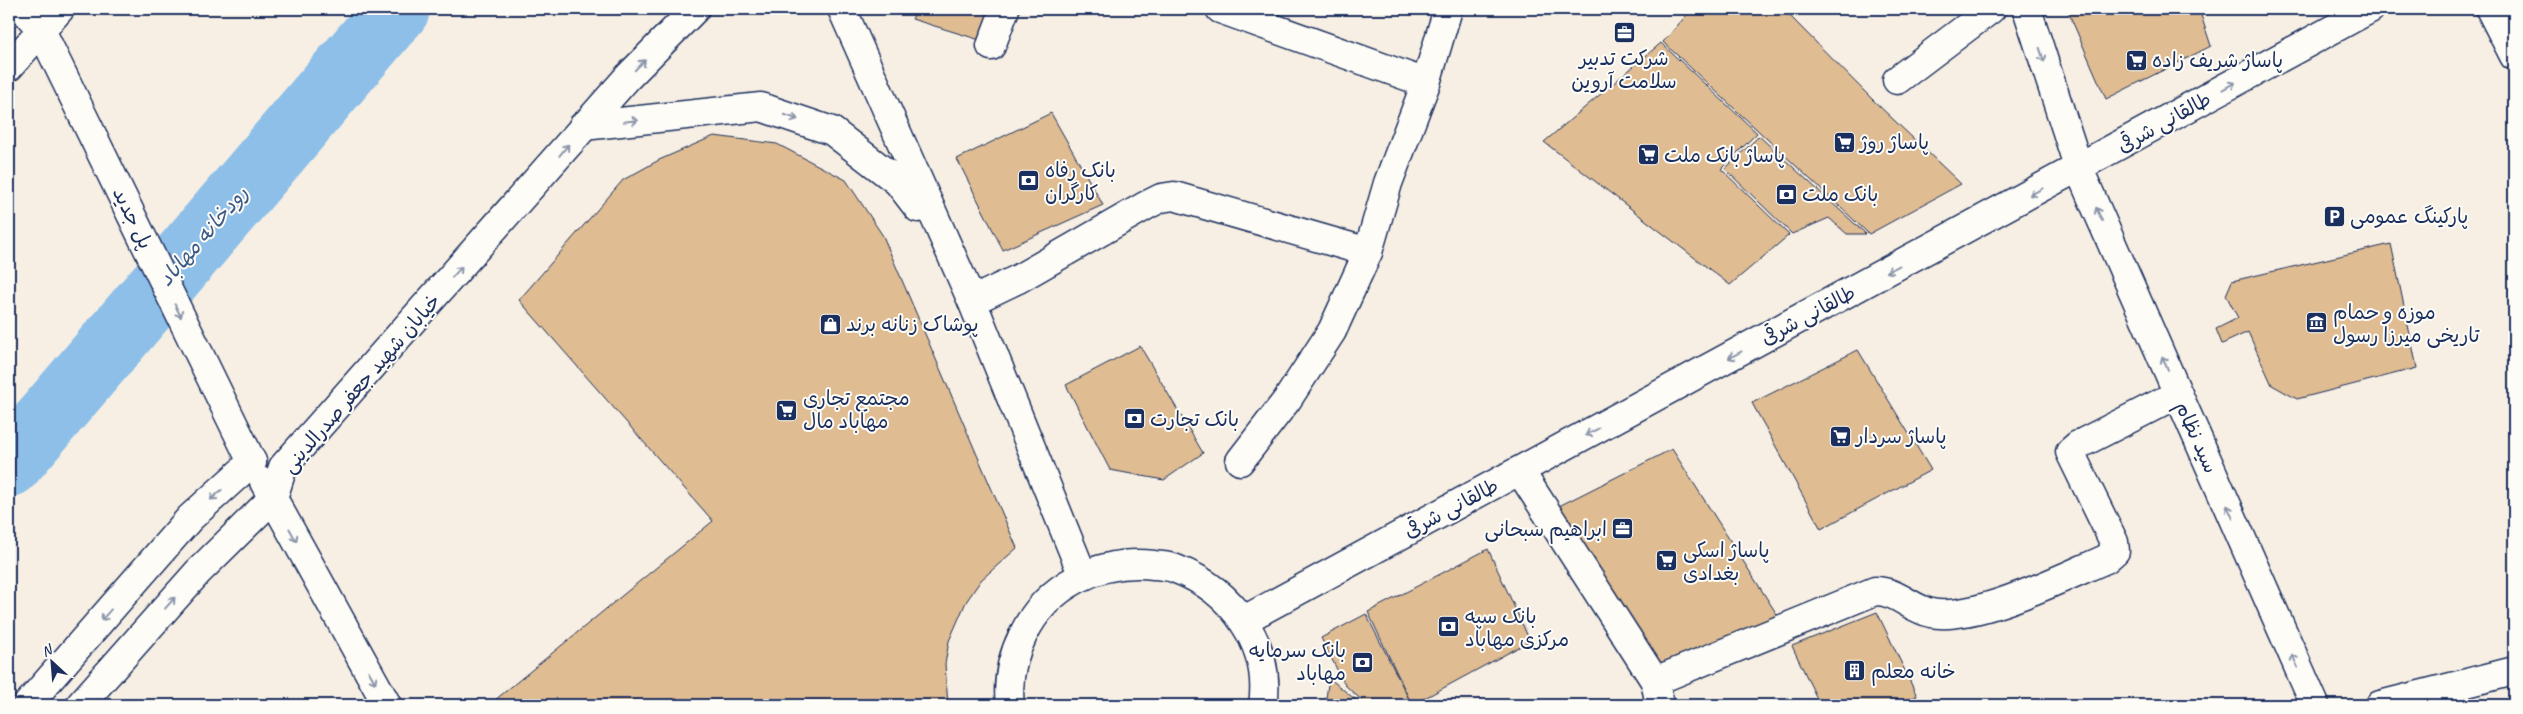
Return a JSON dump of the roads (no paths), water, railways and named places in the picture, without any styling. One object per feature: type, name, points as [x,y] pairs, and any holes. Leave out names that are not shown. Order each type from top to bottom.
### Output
[{"type":"street","points":[[9,67],[38,15],[60,9]]},
{"type":"street","name":"خیابان شهید جعفر صدرالدینی","points":[[80,705],[198,572],[273,498],[283,467],[550,167],[583,126],[626,78],[695,9]]},
{"type":"street","points":[[842,9],[972,301],[1083,576]]},
{"type":"street","points":[[992,46],[1005,9]]},
{"type":"street","points":[[1220,9],[1426,83]]},
{"type":"street","points":[[1240,461],[1287,400],[1332,331],[1368,252],[1388,183],[1426,83],[1448,9]]},
{"type":"street","points":[[1897,80],[1991,9]]},
{"type":"street","name":"سید نظام","points":[[2027,9],[2079,168],[2315,705]]},
{"type":"street","name":"طالقانی شرقی","points":[[1244,620],[2370,9]]},
{"type":"street","points":[[2490,9],[2514,56]]},
{"type":"street","name":"پل جدید","points":[[38,15],[103,157],[252,462],[387,705]]},
{"type":"street","points":[[583,126],[761,107],[832,131],[898,182],[945,243]]},
{"type":"street","points":[[972,301],[1018,279],[1147,205],[1161,198],[1174,196],[1368,252]]},
{"type":"street","points":[[1520,471],[1657,693],[1875,591],[1887,591],[1930,613],[1956,615],[1991,606],[2106,559],[2116,551],[2114,542],[2070,452],[2078,445],[2178,394]]},
{"type":"street","points":[[252,462],[283,467]]},
{"type":"street","name":"خیابان شهید جعفر صدرالدینی","points":[[27,705],[190,518],[252,462]]},
{"type":"street","points":[[1010,705],[1008,691],[1014,654],[1031,619],[1056,591],[1089,572],[1132,563],[1175,568],[1214,588],[1244,620],[1260,654],[1265,691],[1263,705]]},
{"type":"street","points":[[2380,705],[2514,671]]},
{"type":"waterway","name":"رودخانه مهاباد","points":[[9,464],[397,9]]},
{"type":"place","name":"شرکت تدبیر سلامت آروین","points":[[1624,32]]},
{"type":"place","name":"پاساژ شریف زاده","points":[[2136,60]]},
{"type":"place","name":"پاساژ روژ","points":[[1844,142]]},
{"type":"place","name":"پاساژ بانک ملت","points":[[1648,155]]},
{"type":"place","name":"بانک رفاه کارگران","points":[[1029,181]]},
{"type":"place","name":"بانک ملت","points":[[1786,194]]},
{"type":"place","name":"پارکینگ عمومی","points":[[2334,216]]},
{"type":"place","name":"موزه و حمام تاریخی میرزا رسول","points":[[2317,323]]},
{"type":"place","name":"پوشاک زنانه برند","points":[[830,324]]},
{"type":"place","name":"مجتمع تجاری مهاباد مال","points":[[787,410]]},
{"type":"place","name":"بانک تجارت","points":[[1134,419]]},
{"type":"place","name":"پاساژ سردار","points":[[1840,436]]},
{"type":"place","name":"ابراهیم سبحانی","points":[[1623,529]]},
{"type":"place","name":"پاساژ اسکی بغدادی","points":[[1667,561]]},
{"type":"place","name":"بانک سپه مرکزی مهاباد","points":[[1449,627]]},
{"type":"place","name":"بانک سرمایه مهاباد","points":[[1362,662]]},
{"type":"place","name":"خانه معلم","points":[[1855,671]]}]
